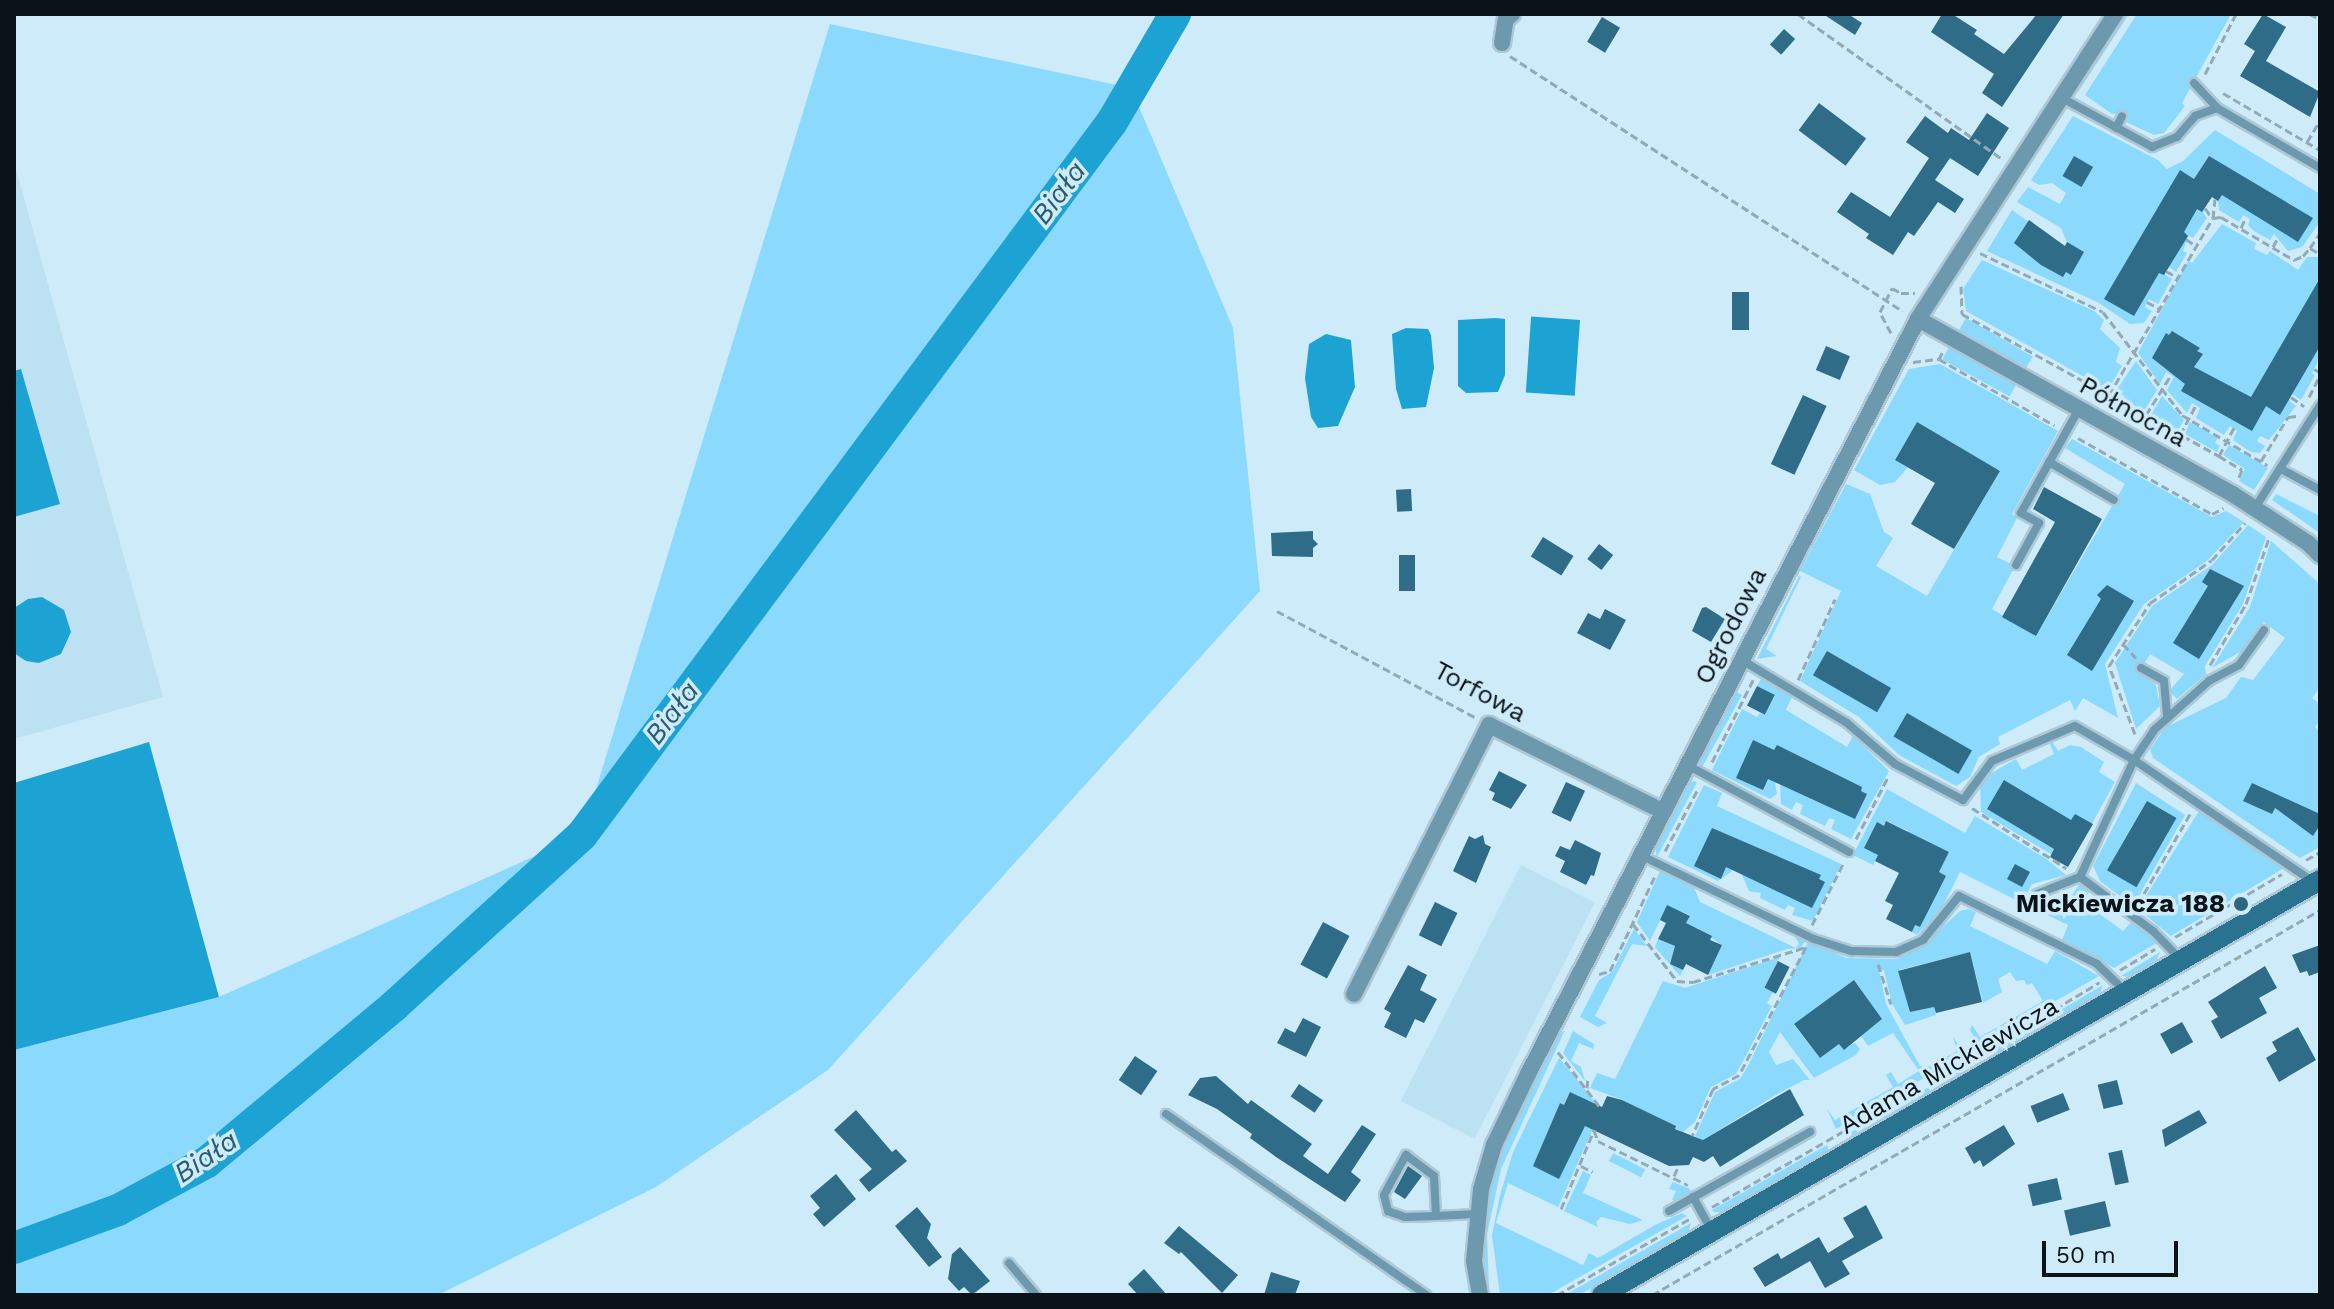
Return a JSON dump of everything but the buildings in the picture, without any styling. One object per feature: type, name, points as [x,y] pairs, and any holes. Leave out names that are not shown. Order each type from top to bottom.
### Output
[{"type":"main road","name":"Adama Mickiewicza","points":[[1602,1295],[2318,882]]},
{"type":"street","points":[[1502,43],[1506,19],[1512,14]]},
{"type":"street","name":"Ogrodowa","points":[[1480,1295],[1474,1261],[1476,1214],[1494,1145],[1686,765],[1747,662],[1918,319],[2115,14]]},
{"type":"street","name":"Północna","points":[[1918,319],[2255,509],[2308,543],[2320,555]]},
{"type":"street","points":[[1354,994],[1489,725]]},
{"type":"street","name":"Torfowa","points":[[1489,725],[1662,811]]},
{"type":"lane","points":[[2198,84],[2217,108],[2320,168]]},
{"type":"lane","points":[[2060,97],[2152,147],[2177,137],[2195,116],[2217,108]]},
{"type":"lane","points":[[2116,128],[2122,116]]},
{"type":"lane","points":[[2255,509],[2276,469],[2320,405]]},
{"type":"lane","points":[[2016,565],[2039,523],[2021,513],[2079,409]]},
{"type":"lane","points":[[2049,462],[2114,500]]},
{"type":"lane","points":[[2276,469],[2320,490]]},
{"type":"lane","points":[[2037,894],[2079,876],[2142,748],[2167,717],[2209,681],[2239,665],[2264,630]]},
{"type":"lane","points":[[1747,662],[1847,723],[1895,764],[1963,800],[1992,761],[2075,726],[2134,760],[2318,882]]},
{"type":"lane","points":[[2141,668],[2164,681],[2167,717]]},
{"type":"lane","points":[[1686,765],[1849,852]]},
{"type":"lane","points":[[1640,855],[1814,939],[1852,951],[1896,952],[1923,940],[1959,896],[2097,964],[2127,993]]},
{"type":"lane","points":[[2079,876],[2132,915],[2181,961]]},
{"type":"lane","points":[[1166,1114],[1426,1295]]},
{"type":"lane","points":[[1669,1211],[1810,1132]]},
{"type":"lane","points":[[1436,1216],[1434,1176],[1406,1155],[1384,1195],[1388,1211],[1405,1217],[1436,1216],[1476,1214]]},
{"type":"lane","points":[[1693,1197],[1712,1232]]},
{"type":"lane","points":[[1009,1263],[1036,1295]]},
{"type":"path","points":[[1798,14],[2015,169]]},
{"type":"path","points":[[2236,14],[2198,84],[2320,150]]},
{"type":"path","points":[[2309,14],[2320,19]]},
{"type":"path","points":[[1502,43],[1510,57],[1918,319]]},
{"type":"path","points":[[2307,142],[2320,120]]},
{"type":"path","points":[[2109,395],[2213,218],[2215,199]]},
{"type":"path","points":[[2205,208],[2213,218]]},
{"type":"path","points":[[2213,218],[2221,217],[2294,260],[2310,248],[2320,233]]},
{"type":"path","points":[[2241,228],[2246,217]]},
{"type":"path","points":[[2273,247],[2278,237]]},
{"type":"path","points":[[2186,239],[2197,247]]},
{"type":"path","points":[[1974,263],[1987,242]]},
{"type":"path","points":[[2310,248],[2320,254]]},
{"type":"path","points":[[1980,253],[2103,312],[2188,419],[2276,469]]},
{"type":"path","points":[[2166,271],[2178,278]]},
{"type":"path","points":[[1939,359],[1962,314],[1960,283]]},
{"type":"path","points":[[2147,302],[2160,309]]},
{"type":"path","points":[[1962,314],[2242,470],[2235,483],[2255,509],[2212,560],[2150,603],[2109,666],[2142,748]]},
{"type":"path","points":[[1909,363],[1939,359],[2212,514],[2226,508]]},
{"type":"path","points":[[2261,461],[2288,417],[2298,416],[2304,406],[2320,374],[2314,369]]},
{"type":"path","points":[[2146,415],[2171,375]]},
{"type":"path","points":[[2291,397],[2304,406]]},
{"type":"path","points":[[2180,435],[2196,405]]},
{"type":"path","points":[[2219,456],[2234,428]]},
{"type":"path","points":[[2209,681],[2209,665],[2246,604],[2270,535]]},
{"type":"path","points":[[1808,688],[1797,681],[1835,599]]},
{"type":"path","name":"Torfowa","points":[[1277,611],[1489,725]]},
{"type":"path","points":[[2123,644],[2134,653],[2141,668]]},
{"type":"path","points":[[1597,974],[1610,971],[1653,884],[1659,862],[1753,680],[1747,662]]},
{"type":"path","points":[[1963,800],[1979,815],[2079,876]]},
{"type":"path","points":[[2132,915],[2195,806]]},
{"type":"path","points":[[2052,1011],[2320,852]]},
{"type":"path","points":[[1652,1295],[2320,910]]},
{"type":"path","points":[[1633,924],[1677,981],[1693,982],[1806,947],[1819,952]]},
{"type":"path","points":[[1692,1136],[1713,1089],[1739,1075],[1806,947]]},
{"type":"path","points":[[1868,963],[1878,963],[1891,1004]]},
{"type":"path","points":[[1554,1057],[1558,1051],[1599,1106]]},
{"type":"path","points":[[1587,1088],[1588,1077]]},
{"type":"path","points":[[1557,1295],[1916,1089]]},
{"type":"path","points":[[1561,1209],[1594,1130],[1598,1141],[1702,1192]]},
{"type":"path","points":[[1673,1178],[1679,1165]]},
{"type":"path","points":[[1581,1166],[1593,1172]]},
{"type":"shaded area","points":[[2122,14],[2129,14],[2078,92],[2079,82]]},
{"type":"shaded area","points":[[2137,14],[2231,14],[2182,103],[2185,106],[2164,133],[2154,135],[2126,122],[2128,119],[2119,113],[2112,114],[2085,95]]},
{"type":"shaded area","points":[[830,24],[1131,88],[1233,328],[1260,591],[828,1070],[656,1187],[438,1295],[14,1295],[14,1050],[219,997],[582,835]]},
{"type":"shaded area","points":[[2073,116],[2158,160],[2167,169],[2183,161],[2215,130],[2320,194],[2320,222],[2302,247],[2288,251],[2274,234],[2270,240],[2254,231],[2248,225],[2250,219],[2243,215],[2239,222],[2219,210],[2218,201],[2212,197],[2202,201],[2207,204],[2203,212],[2207,218],[2193,238],[2188,236],[2183,251],[2187,253],[2176,272],[2169,267],[2164,274],[2172,279],[2158,304],[2149,299],[2145,307],[2152,311],[2144,323],[2130,324],[2099,303],[1987,251],[2012,210],[2064,248],[2067,242],[2061,228],[2017,202],[2028,187],[2060,204],[2066,193],[2052,183],[2039,185],[2031,180]]},
{"type":"shaded area","points":[[14,162],[163,697],[14,739]]},
{"type":"shaded area","points":[[2222,224],[2256,243],[2254,249],[2267,255],[2270,251],[2298,270],[2307,257],[2320,257],[2320,357],[2312,373],[2315,375],[2301,400],[2292,394],[2289,400],[2296,406],[2269,440],[2260,436],[2257,441],[2265,446],[2260,453],[2251,452],[2233,440],[2237,431],[2230,426],[2224,435],[2196,418],[2200,408],[2192,403],[2187,413],[2167,390],[2174,377],[2166,372],[2160,384],[2138,353],[2188,261],[2192,263]]},
{"type":"shaded area","points":[[1982,260],[2094,311],[2104,320],[2100,329],[2120,348],[2116,362],[2122,366],[2108,390],[1966,311],[1963,289]]},
{"type":"shaded area","points":[[1531,317],[1580,320],[1575,396],[1526,392]]},
{"type":"shaded area","points":[[1966,318],[2033,356],[2026,369],[1959,330]]},
{"type":"shaded area","points":[[1505,319],[1505,375],[1498,392],[1466,393],[1458,386],[1458,320]]},
{"type":"shaded area","points":[[1406,328],[1428,329],[1431,335],[1434,368],[1426,407],[1402,409],[1396,389],[1392,334]]},
{"type":"shaded area","points":[[1326,334],[1351,340],[1355,387],[1338,426],[1318,428],[1311,417],[1305,378],[1309,344]]},
{"type":"shaded area","points":[[1949,347],[2016,384],[2010,397],[1942,359]]},
{"type":"shaded area","points":[[2136,361],[2157,390],[2144,411],[2114,394]]},
{"type":"shaded area","points":[[1940,364],[2058,431],[2012,514],[2017,518],[1997,557],[2015,566],[1992,609],[2036,636],[2125,484],[2065,448],[2072,439],[2212,517],[2226,511],[2244,522],[2208,560],[2144,604],[2105,664],[2118,718],[2083,698],[2075,711],[2070,700],[1998,737],[2000,744],[1979,757],[1970,777],[1956,786],[1899,755],[1859,717],[1800,681],[1841,591],[1800,571],[1846,484],[1870,494],[1884,532],[1893,538],[1876,566],[1927,596],[2000,471],[1917,423],[1895,459],[1908,467],[1895,482],[1880,485],[1854,470],[1909,369]]},
{"type":"shaded area","points":[[21,369],[60,504],[14,517],[14,371]]},
{"type":"shaded area","points":[[2162,396],[2184,420],[2178,430],[2151,415]]},
{"type":"shaded area","points":[[2190,422],[2218,438],[2215,443],[2220,446],[2217,452],[2185,434]]},
{"type":"shaded area","points":[[2229,445],[2268,468],[2254,490],[2239,481],[2245,469],[2223,455]]},
{"type":"shaded area","points":[[2276,494],[2320,516],[2320,533],[2272,500]]},
{"type":"shaded area","points":[[2248,525],[2266,537],[2243,604],[2205,666],[2206,674],[2177,699],[2169,691],[2184,674],[2150,654],[2140,671],[2156,685],[2160,706],[2136,729],[2115,663],[2152,606],[2212,565]]},
{"type":"shaded area","points":[[2271,541],[2320,584],[2320,687],[2312,698],[2320,704],[2320,720],[2315,727],[2320,731],[2320,847],[2300,858],[2153,758],[2150,749],[2166,727],[2226,698],[2241,677],[2253,680],[2285,638],[2264,622],[2242,651],[2212,668],[2250,607]]},
{"type":"shaded area","points":[[1799,576],[1766,649],[1777,656],[1757,659]]},
{"type":"shaded area","points":[[42,597],[64,610],[71,632],[61,654],[39,663],[26,661],[14,653],[14,608],[28,599]]},
{"type":"shaded area","points":[[1761,679],[1792,697],[1786,710],[1847,747],[1853,736],[1889,771],[1851,839],[1831,829],[1835,820],[1829,818],[1825,826],[1800,814],[1803,805],[1796,802],[1792,810],[1781,804],[1780,781],[1775,783],[1777,794],[1770,799],[1712,770],[1742,709],[1757,717],[1760,713],[1765,715],[1775,696],[1757,686]]},
{"type":"shaded area","points":[[1735,691],[1742,695],[1700,771],[1697,762]]},
{"type":"shaded area","points":[[2052,741],[2058,751],[2070,745],[2081,747],[2104,762],[2099,772],[2115,782],[2069,865],[1981,812],[1980,784],[1993,772],[2016,759],[2022,770],[2054,754],[2049,742]]},
{"type":"shaded area","points":[[149,742],[219,997],[14,1050],[14,783]]},
{"type":"shaded area","points":[[1697,782],[1657,857],[1655,848],[1686,784]]},
{"type":"shaded area","points":[[2136,783],[2185,815],[2133,906],[2100,881],[2093,866]]},
{"type":"shaded area","points":[[1704,785],[1722,793],[1717,806],[1841,864],[1813,921],[1792,915],[1795,908],[1788,905],[1785,910],[1760,898],[1761,893],[1749,891],[1738,866],[1734,864],[1731,872],[1718,881],[1668,857]]},
{"type":"shaded area","points":[[1887,789],[1965,833],[1975,816],[2045,858],[2066,875],[2032,884],[2022,903],[1960,872],[1942,908],[1917,935],[1912,932],[1915,925],[1920,927],[1934,885],[1940,888],[1946,876],[1939,872],[1949,852],[1907,835],[1908,831],[1887,821],[1884,826],[1877,823],[1865,847],[1878,855],[1873,865],[1853,855]]},
{"type":"shaded area","points":[[2199,811],[2284,868],[2171,936],[2138,909]]},
{"type":"shaded area","points":[[1521,865],[1595,903],[1475,1139],[1401,1101]]},
{"type":"shaded area","points":[[1660,871],[1693,885],[1700,902],[1796,948],[1799,944],[1793,933],[1806,939],[1801,948],[1787,949],[1708,975],[1722,945],[1697,928],[1684,928],[1690,915],[1667,906],[1650,941],[1637,922]]},
{"type":"shaded area","points":[[2080,883],[2091,889],[2083,902],[2123,931],[2133,920],[2158,942],[2114,968],[2062,940],[2068,925],[2033,908],[2069,900]]},
{"type":"shaded area","points":[[1968,909],[1976,912],[1970,926],[2047,964],[2055,951],[2099,976],[1979,1045],[1970,1030],[1972,1025],[1980,1037],[2043,1001],[2032,983],[2027,985],[2024,980],[2016,981],[2010,972],[1998,979],[2002,992],[1983,1003],[1970,952],[1899,970],[1910,1012],[1934,1007],[1936,1015],[1905,1025],[1892,1004],[1884,970],[1879,970],[1886,1004],[1920,1066],[1928,1067],[1957,1051],[1953,1037],[1965,1054],[1836,1129],[1827,1109],[1835,1120],[1893,1087],[1886,1075],[1891,1072],[1898,1084],[1919,1071],[1893,1033],[1868,1046],[1861,1036],[1882,1019],[1854,980],[1794,1025],[1820,1058],[1839,1044],[1844,1049],[1855,1043],[1860,1049],[1856,1055],[1814,1078],[1780,1032],[1769,1052],[1776,1065],[1793,1059],[1810,1080],[1779,1093],[1703,1140],[1695,1136],[1715,1092],[1740,1079],[1749,1064],[1809,940],[1846,958],[1898,959],[1937,932],[1960,911]]},
{"type":"shaded area","points":[[1634,929],[1647,946],[1632,944],[1595,1016],[1607,1023],[1598,1027],[1580,1017],[1599,980],[1612,972]]},
{"type":"shaded area","points":[[1658,939],[1675,946],[1670,964],[1683,970],[1680,976],[1655,947]]},
{"type":"shaded area","points":[[2160,952],[2156,962],[2131,977],[2121,976]]},
{"type":"shaded area","points":[[1780,957],[1764,988],[1773,992],[1767,1003],[1772,1006],[1741,1065],[1736,1074],[1711,1087],[1695,1122],[1683,1132],[1623,1100],[1590,1088],[1597,1073],[1615,1079],[1663,981],[1685,988]]},
{"type":"shaded area","points":[[2103,985],[2099,996],[1999,1053],[1989,1052]]},
{"type":"shaded area","points":[[1565,1030],[1501,1169],[1487,1234],[1489,1291],[1483,1248],[1484,1216],[1494,1175],[1508,1138],[1559,1034]]},
{"type":"shaded area","points":[[1573,1031],[1594,1044],[1593,1049],[1579,1043],[1571,1061],[1581,1067],[1585,1081],[1563,1053]]},
{"type":"shaded area","points":[[1559,1058],[1598,1105],[1570,1092],[1564,1105],[1560,1103],[1534,1166],[1559,1178],[1585,1125],[1593,1129],[1558,1207],[1508,1183],[1496,1223],[1583,1265],[1589,1253],[1598,1258],[1655,1225],[1682,1213],[1687,1216],[1548,1295],[1500,1295],[1492,1235],[1500,1195],[1513,1152]]},
{"type":"shaded area","points":[[1967,1065],[1961,1076],[1853,1137],[1844,1136]]},
{"type":"shaded area","points":[[1827,1145],[1829,1150],[1724,1212],[1712,1210]]},
{"type":"shaded area","points":[[1613,1153],[1645,1169],[1641,1177],[1609,1161]]},
{"type":"shaded area","points":[[1583,1171],[1591,1175],[1583,1193],[1643,1220],[1630,1224],[1601,1217],[1596,1222],[1598,1227],[1564,1211]]},
{"type":"shaded area","points":[[1673,1182],[1690,1189],[1691,1194],[1676,1202],[1672,1200],[1676,1191],[1669,1189]]},
{"type":"shaded area","points":[[1691,1223],[1688,1233],[1579,1295],[1565,1295]]},
{"type":"waterway","name":"Biała","points":[[14,1248],[118,1210],[207,1162],[394,1006],[582,835],[1112,122],[1175,14]]},
{"type":"place","name":"Mickiewicza 188","points":[[2241,904]]}]
